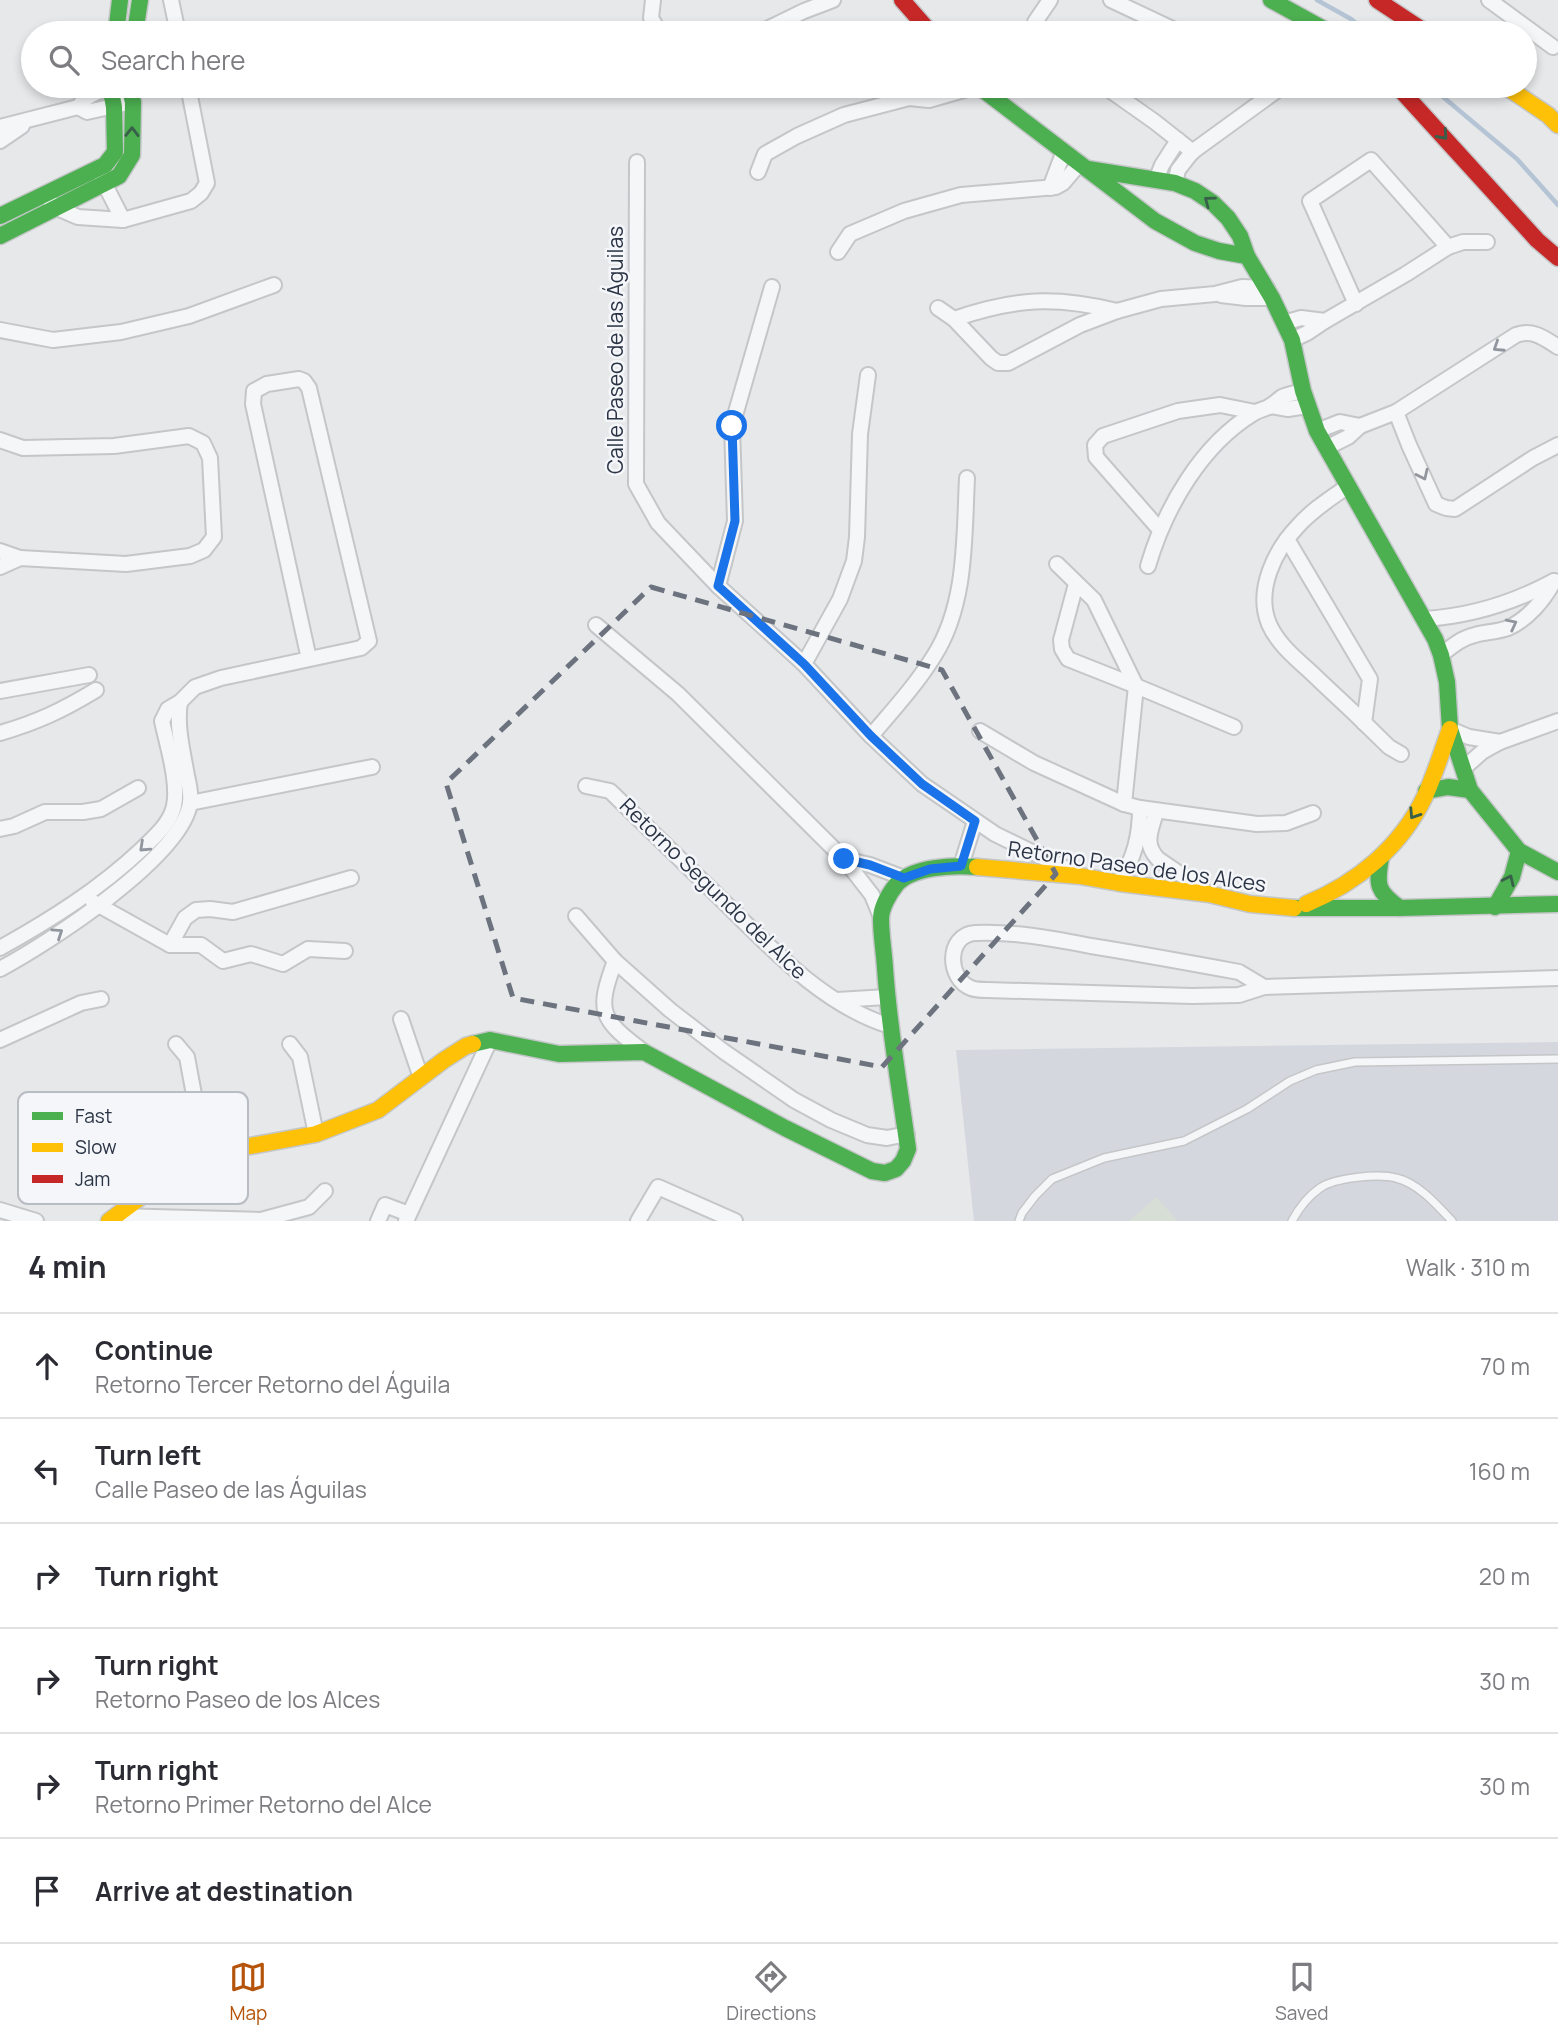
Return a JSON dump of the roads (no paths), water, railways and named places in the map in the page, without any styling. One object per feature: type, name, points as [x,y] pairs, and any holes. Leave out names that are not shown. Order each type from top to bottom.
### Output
[{"type":"street","points":[[117,21],[120,0]]},
{"type":"street","points":[[136,21],[139,0]]},
{"type":"street","points":[[171,0],[175,21]]},
{"type":"street","points":[[653,0],[654,21]]},
{"type":"street","points":[[777,21],[801,5],[833,0]]},
{"type":"street","points":[[902,0],[920,21]]},
{"type":"street","points":[[1036,21],[1050,0]]},
{"type":"street","points":[[1111,0],[1156,21]]},
{"type":"street","points":[[1271,0],[1309,21]]},
{"type":"street","points":[[1377,0],[1409,21]]},
{"type":"street","points":[[1489,0],[1518,21]]},
{"type":"street","points":[[1537,35],[1553,47]]},
{"type":"street","points":[[0,127],[78,107],[85,98]]},
{"type":"street","points":[[0,216],[105,165],[115,152],[114,98]]},
{"type":"street","points":[[78,107],[87,112],[114,107],[126,98]]},
{"type":"street","points":[[0,236],[119,176],[132,155],[131,98]]},
{"type":"street","points":[[43,194],[57,208],[78,217],[123,220],[191,201],[201,193],[207,183],[190,98]]},
{"type":"street","points":[[758,172],[765,154],[844,115],[909,98],[936,98]]},
{"type":"street","points":[[993,98],[1169,232],[1207,248],[1247,256]]},
{"type":"street","points":[[1120,98],[1193,152]]},
{"type":"street","points":[[1175,183],[1182,164],[1193,152],[1262,98]]},
{"type":"street","points":[[1407,98],[1537,240],[1558,258]]},
{"type":"street","points":[[1523,98],[1558,125]]},
{"type":"street","points":[[0,141],[30,121]]},
{"type":"street","points":[[1136,208],[1137,189],[1151,180],[1178,140]]},
{"type":"street","points":[[1050,188],[1064,151]]},
{"type":"street","points":[[1356,304],[1310,201],[1371,160],[1448,247]]},
{"type":"street","name":"Calle Paseo de las Águilas","points":[[637,162],[636,484],[658,523],[718,586],[804,664],[871,736],[922,784],[995,834],[1080,876]]},
{"type":"street","points":[[1084,166],[1175,183],[1195,191],[1213,203],[1228,218],[1240,236],[1247,256],[1292,340],[1305,399],[1317,431],[1425,619],[1441,655],[1447,682],[1450,729],[1470,790],[1519,851],[1558,872]]},
{"type":"street","points":[[838,252],[850,234],[904,211],[961,195],[1050,188],[1063,183],[1084,166]]},
{"type":"street","points":[[97,168],[123,220]]},
{"type":"street","points":[[1292,340],[1448,247],[1463,242],[1487,242]]},
{"type":"street","points":[[0,330],[53,340],[121,332],[189,316],[274,285]]},
{"type":"street","points":[[718,586],[735,521],[732,426],[772,287]]},
{"type":"street","points":[[938,308],[954,319],[991,358],[998,363],[1008,363],[1080,326],[1117,311],[1161,299],[1215,294],[1246,298],[1269,293]]},
{"type":"street","points":[[954,319],[986,308],[1030,301],[1084,303],[1117,311]]},
{"type":"street","points":[[1284,323],[1301,318],[1325,321]]},
{"type":"street","points":[[1326,448],[1348,437],[1360,426],[1396,412],[1516,335],[1526,331],[1534,333],[1558,347]]},
{"type":"street","points":[[804,664],[840,599],[854,561],[860,434],[868,375]]},
{"type":"street","points":[[0,969],[25,956],[99,905],[169,842],[183,821],[190,803],[182,788],[162,720],[168,709],[180,702],[195,687],[221,678],[361,648],[369,641],[309,388],[299,379],[262,386],[254,391],[253,404],[309,659]]},
{"type":"street","points":[[1148,566],[1160,530],[1177,496],[1199,464],[1225,436],[1255,412],[1270,406],[1288,409],[1305,399]]},
{"type":"street","points":[[1160,530],[1096,457],[1095,445],[1103,436],[1178,411],[1220,405],[1255,412]]},
{"type":"street","points":[[1396,412],[1436,504],[1446,508],[1455,509],[1533,458],[1558,445]]},
{"type":"street","points":[[1317,431],[1340,422],[1360,426]]},
{"type":"street","points":[[0,440],[23,448],[114,446],[189,436],[203,443],[210,458],[214,537],[204,550],[190,556],[127,564],[20,558],[0,551]]},
{"type":"street","points":[[871,736],[910,690],[935,655],[945,635],[954,610],[962,568],[967,478]]},
{"type":"street","points":[[1352,492],[1309,515],[1287,539],[1266,580],[1264,600],[1269,623],[1284,647],[1388,747],[1401,754]]},
{"type":"street","points":[[1287,539],[1370,679],[1364,723]]},
{"type":"street","points":[[0,567],[20,558]]},
{"type":"street","points":[[1057,564],[1094,600],[1136,685],[1124,804]]},
{"type":"street","points":[[1425,619],[1468,614],[1512,601],[1556,579]]},
{"type":"street","points":[[1441,655],[1454,644],[1474,635],[1508,628],[1524,618],[1540,603],[1556,579]]},
{"type":"street","points":[[1076,584],[1060,640],[1068,659],[1234,727]]},
{"type":"street","points":[[1468,614],[1474,635]]},
{"type":"street","points":[[596,625],[678,694],[844,859],[872,895],[881,917],[890,1026],[907,1133],[908,1149],[901,1166],[891,1173],[880,1174],[872,1171],[785,1128],[644,1052],[614,1026],[603,1007],[604,991],[615,961]]},
{"type":"street","points":[[0,691],[89,674]]},
{"type":"street","points":[[0,733],[61,711],[96,690]]},
{"type":"street","points":[[1464,768],[1482,752],[1500,742],[1558,721]]},
{"type":"street","points":[[1450,729],[1469,737],[1500,742]]},
{"type":"street","points":[[1295,908],[1341,888],[1381,858],[1416,813],[1450,729]]},
{"type":"street","points":[[980,731],[1034,763],[1124,804],[1148,810],[1257,824],[1286,823],[1313,813]]},
{"type":"street","points":[[190,803],[372,767]]},
{"type":"street","name":"Retorno Segundo del Alce","points":[[586,786],[611,791],[780,956],[862,1016],[890,1026]]},
{"type":"street","points":[[1426,791],[1441,786],[1470,790]]},
{"type":"street","points":[[0,829],[14,826],[45,812],[101,809],[138,788]]},
{"type":"street","points":[[0,948],[85,897],[127,863],[161,831],[170,818],[182,788]]},
{"type":"street","points":[[1119,883],[1129,866],[1148,810]]},
{"type":"street","points":[[1148,810],[1148,844],[1152,853],[1209,894]]},
{"type":"street","points":[[961,866],[975,821]]},
{"type":"street","points":[[1495,906],[1512,877],[1519,851]]},
{"type":"street","points":[[1381,858],[1378,887],[1385,898],[1400,908]]},
{"type":"street","points":[[844,859],[870,865],[904,878],[890,894],[881,917]]},
{"type":"street","name":"Retorno Paseo de los Alces","points":[[904,878],[930,869],[961,866],[1080,876],[1209,894],[1250,904],[1295,908]]},
{"type":"street","points":[[170,945],[185,918],[196,910],[233,912],[351,878]]},
{"type":"street","points":[[85,897],[170,945],[201,945],[223,961],[251,954],[283,964],[309,949],[345,951]]},
{"type":"street","points":[[1295,908],[1558,904]]},
{"type":"street","points":[[576,916],[615,961],[670,1010],[794,1100],[867,1135],[887,1138],[907,1133]]},
{"type":"street","points":[[1264,987],[1239,972],[1041,937],[973,933],[961,938],[954,950],[954,970],[958,977],[971,988],[987,990],[1192,996],[1238,995],[1264,987],[1558,978]]},
{"type":"street","points":[[837,1000],[887,997]]},
{"type":"street","points":[[0,1040],[81,1003],[101,999]]},
{"type":"street","points":[[401,1019],[421,1078]]},
{"type":"street","points":[[248,1146],[316,1134],[378,1110],[466,1046],[490,1040],[559,1054],[644,1052]]},
{"type":"street","points":[[378,1221],[385,1205],[408,1217],[490,1040]]},
{"type":"street","points":[[176,1044],[187,1058],[192,1092]]},
{"type":"street","points":[[290,1044],[300,1057],[316,1134]]},
{"type":"street","points":[[638,1221],[658,1187],[735,1221]]},
{"type":"street","points":[[113,1218],[261,1220],[309,1207],[325,1191]]},
{"type":"street","points":[[113,1218],[132,1204]]},
{"type":"street","points":[[0,1210],[36,1221]]},
{"type":"lane","points":[[1018,1221],[1035,1196],[1052,1178],[1104,1158],[1184,1141],[1247,1109],[1290,1081],[1316,1070],[1356,1062],[1558,1059]]},
{"type":"lane","points":[[1292,1221],[1301,1205],[1323,1186],[1367,1175],[1397,1178],[1427,1195],[1452,1221]]},
{"type":"waterway","points":[[1317,0],[1353,21]]},
{"type":"waterway","points":[[1444,98],[1517,159],[1558,205]]}]
